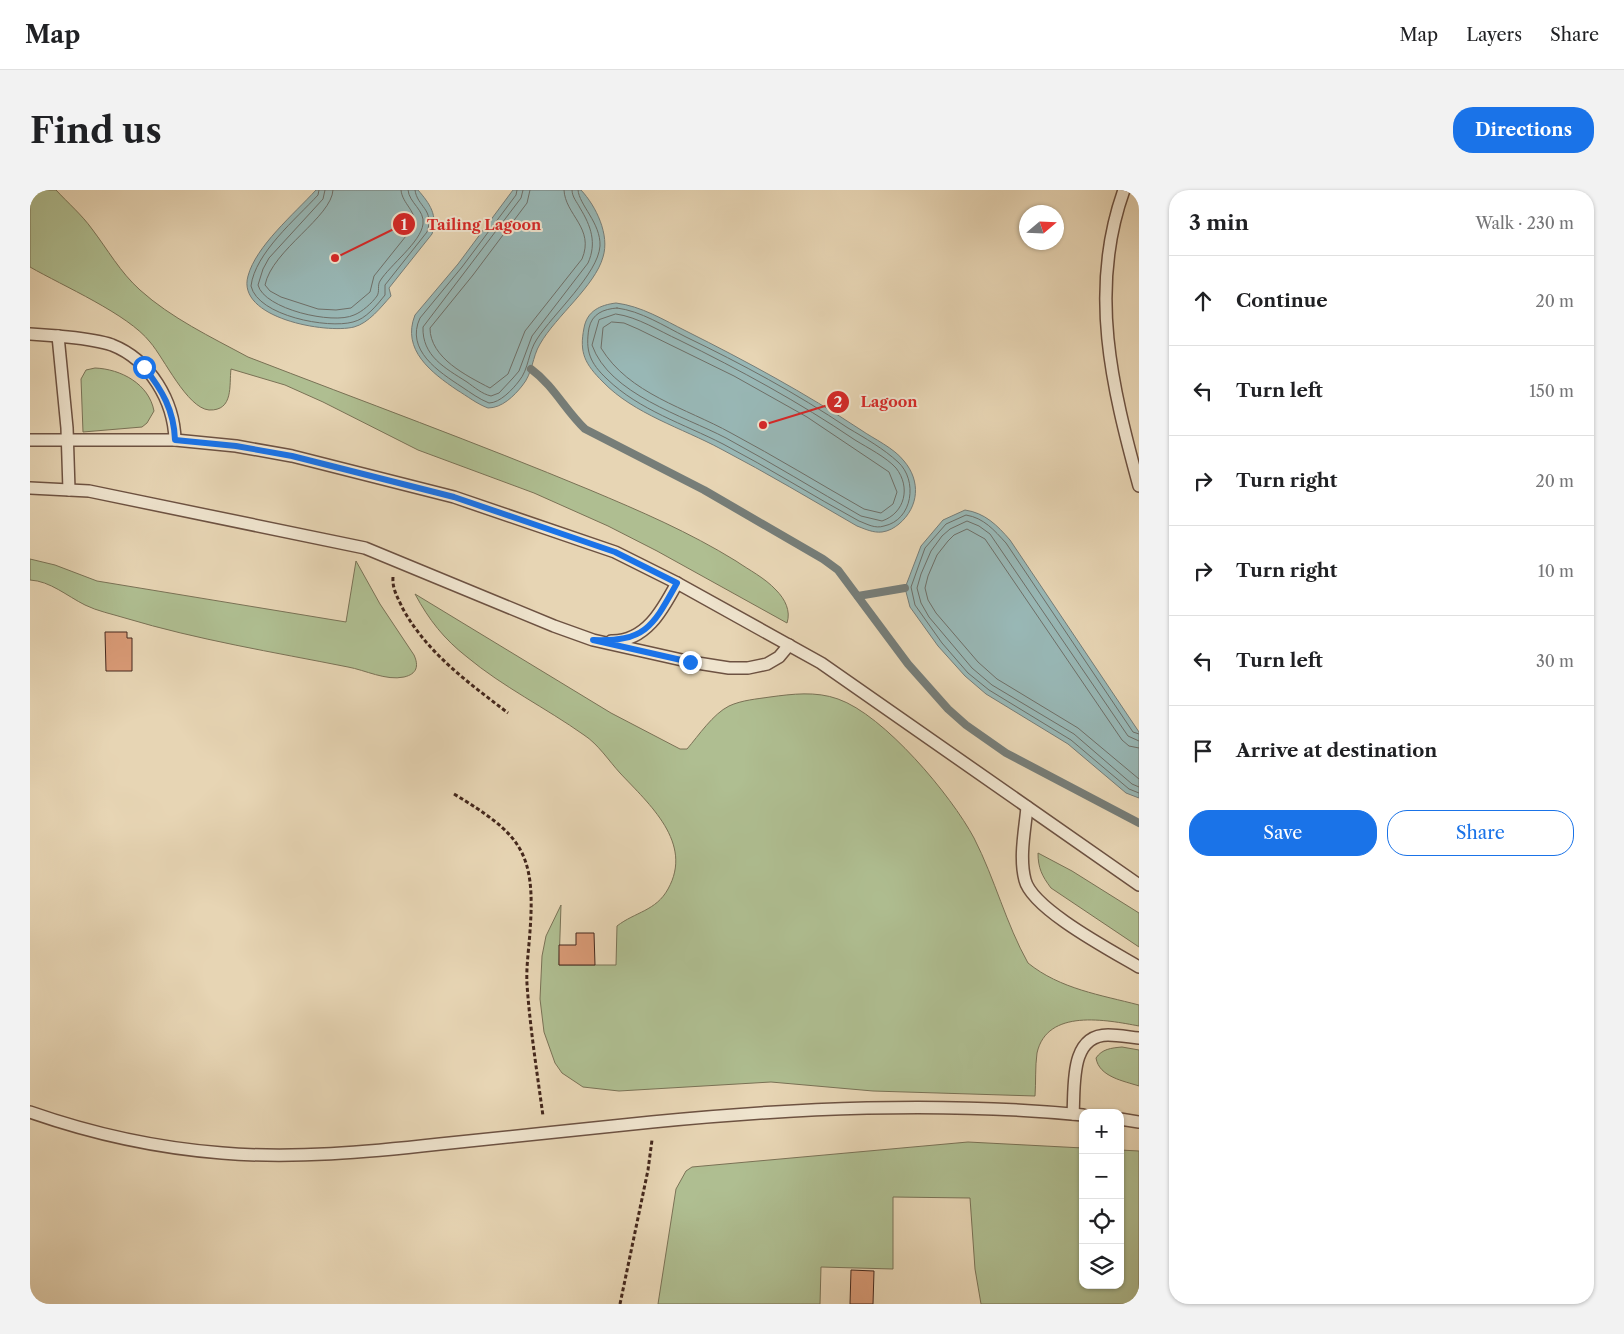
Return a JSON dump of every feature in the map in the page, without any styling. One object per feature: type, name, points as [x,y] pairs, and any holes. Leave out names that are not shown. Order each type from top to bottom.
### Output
[{"type":"lane","points":[[1124,190],[1110,236],[1105,303],[1109,352],[1118,405],[1139,486]]},
{"type":"lane","points":[[30,334],[58,336],[112,346],[144,367],[159,387],[169,405],[174,423],[175,440]]},
{"type":"lane","points":[[58,336],[68,440],[69,490]]},
{"type":"lane","points":[[30,440],[175,440],[236,446],[292,456],[454,497],[615,552],[677,583],[789,645],[869,696],[1139,885]]},
{"type":"lane","points":[[30,488],[89,491],[365,548],[397,559],[554,626],[593,640],[690,662],[737,669],[767,664],[779,657],[789,645]]},
{"type":"lane","points":[[593,640],[615,641],[634,636],[651,623],[677,583]]},
{"type":"lane","points":[[1027,806],[1023,861],[1025,881],[1032,895],[1062,920],[1139,968]]},
{"type":"lane","points":[[30,1112],[79,1127],[153,1144],[247,1155],[358,1152],[752,1113],[854,1109],[984,1109],[1078,1115],[1079,1055],[1086,1043],[1106,1035],[1139,1038]]},
{"type":"lane","points":[[1124,1120],[1139,1122]]},
{"type":"path","points":[[397,559],[392,584],[411,623],[422,638],[462,678],[508,713]]},
{"type":"path","points":[[454,794],[503,826],[516,840],[530,875],[533,894],[527,982],[546,1133]]},
{"type":"path","points":[[620,1304],[648,1170],[652,1122]]},
{"type":"green space","points":[[30,190],[56,190],[88,224],[120,268],[140,290],[192,326],[248,357],[548,473],[682,531],[736,561],[772,586],[782,597],[786,605],[787,623],[608,526],[534,493],[418,450],[285,385],[231,369],[229,396],[223,406],[209,410],[201,407],[184,392],[150,342],[127,321],[30,267]]},
{"type":"green space","points":[[95,368],[114,371],[124,375],[140,386],[151,401],[154,411],[147,423],[142,427],[83,432],[81,379],[86,370]]},
{"type":"green space","points":[[30,559],[55,565],[97,581],[346,622],[356,561],[380,604],[414,655],[416,669],[408,676],[390,678],[348,667],[152,626],[94,609],[45,583],[30,580]]},
{"type":"green space","points":[[415,594],[611,713],[680,749],[687,749],[717,714],[729,706],[744,701],[787,695],[813,694],[830,696],[856,708],[875,721],[915,758],[950,800],[974,838],[1013,933],[1028,963],[1040,972],[1067,985],[1139,1005],[1139,1026],[1111,1021],[1080,1020],[1065,1023],[1053,1029],[1043,1039],[1037,1053],[1035,1096],[873,1091],[771,1082],[619,1091],[583,1087],[562,1073],[555,1063],[544,1032],[540,999],[542,956],[546,936],[561,905],[559,965],[616,965],[617,926],[658,902],[668,889],[675,872],[676,856],[672,840],[665,825],[655,811],[594,743],[570,725],[495,678],[459,650],[438,628]]},
{"type":"green space","points":[[1038,853],[1072,871],[1139,913],[1139,947],[1051,888],[1041,872]]},
{"type":"green space","points":[[1122,1047],[1139,1050],[1139,1086],[1107,1074],[1098,1064],[1096,1058],[1101,1053]]},
{"type":"green space","points":[[968,1142],[1079,1148],[1079,1289],[1124,1289],[1124,1150],[1139,1151],[1139,1304],[981,1304],[975,1269],[970,1198],[893,1197],[893,1269],[821,1267],[820,1304],[658,1304],[676,1189],[686,1171],[692,1167]]},
{"type":"water","points":[[316,190],[418,190],[432,210],[434,227],[432,234],[389,288],[391,296],[370,318],[354,327],[341,329],[324,328],[286,320],[256,303],[248,291],[248,276],[259,253]]},
{"type":"water","points":[[513,190],[581,190],[592,204],[600,221],[605,248],[599,268],[592,279],[540,344],[526,381],[503,404],[488,408],[457,390],[429,368],[416,350],[412,339],[412,328],[415,315],[458,264]]},
{"type":"water","points":[[616,303],[652,314],[731,354],[797,390],[900,456],[909,469],[915,485],[914,502],[906,517],[893,528],[882,532],[857,526],[738,458],[644,412],[615,393],[588,364],[582,344],[584,328],[591,313],[605,305]]},
{"type":"water","points":[[965,510],[990,520],[1010,540],[1139,732],[1139,798],[1126,793],[1068,744],[986,694],[965,676],[938,646],[910,607],[905,588],[921,546],[943,520]]},
{"type":"building","points":[[105,632],[127,632],[127,638],[132,638],[132,671],[106,671]]},
{"type":"building","points":[[576,933],[594,933],[595,965],[559,965],[559,945],[576,945]]},
{"type":"building","points":[[851,1270],[874,1271],[873,1304],[850,1304]]},
{"type":"waterway","points":[[531,369],[553,390],[585,429],[704,490],[823,559],[838,570],[908,664],[948,709],[966,725],[1006,753],[1139,823]]},
{"type":"waterway","points":[[858,596],[905,588]]},
{"type":"place","name":"Tailing Lagoon","points":[[335,258]]},
{"type":"place","name":"Lagoon","points":[[763,425]]},
{"type":"route","points":[[144,367],[159,387],[169,405],[174,423],[175,440],[236,446],[292,456],[454,497],[615,552],[677,583],[662,609],[651,623],[634,636],[615,641],[593,640],[690,662]]}]
